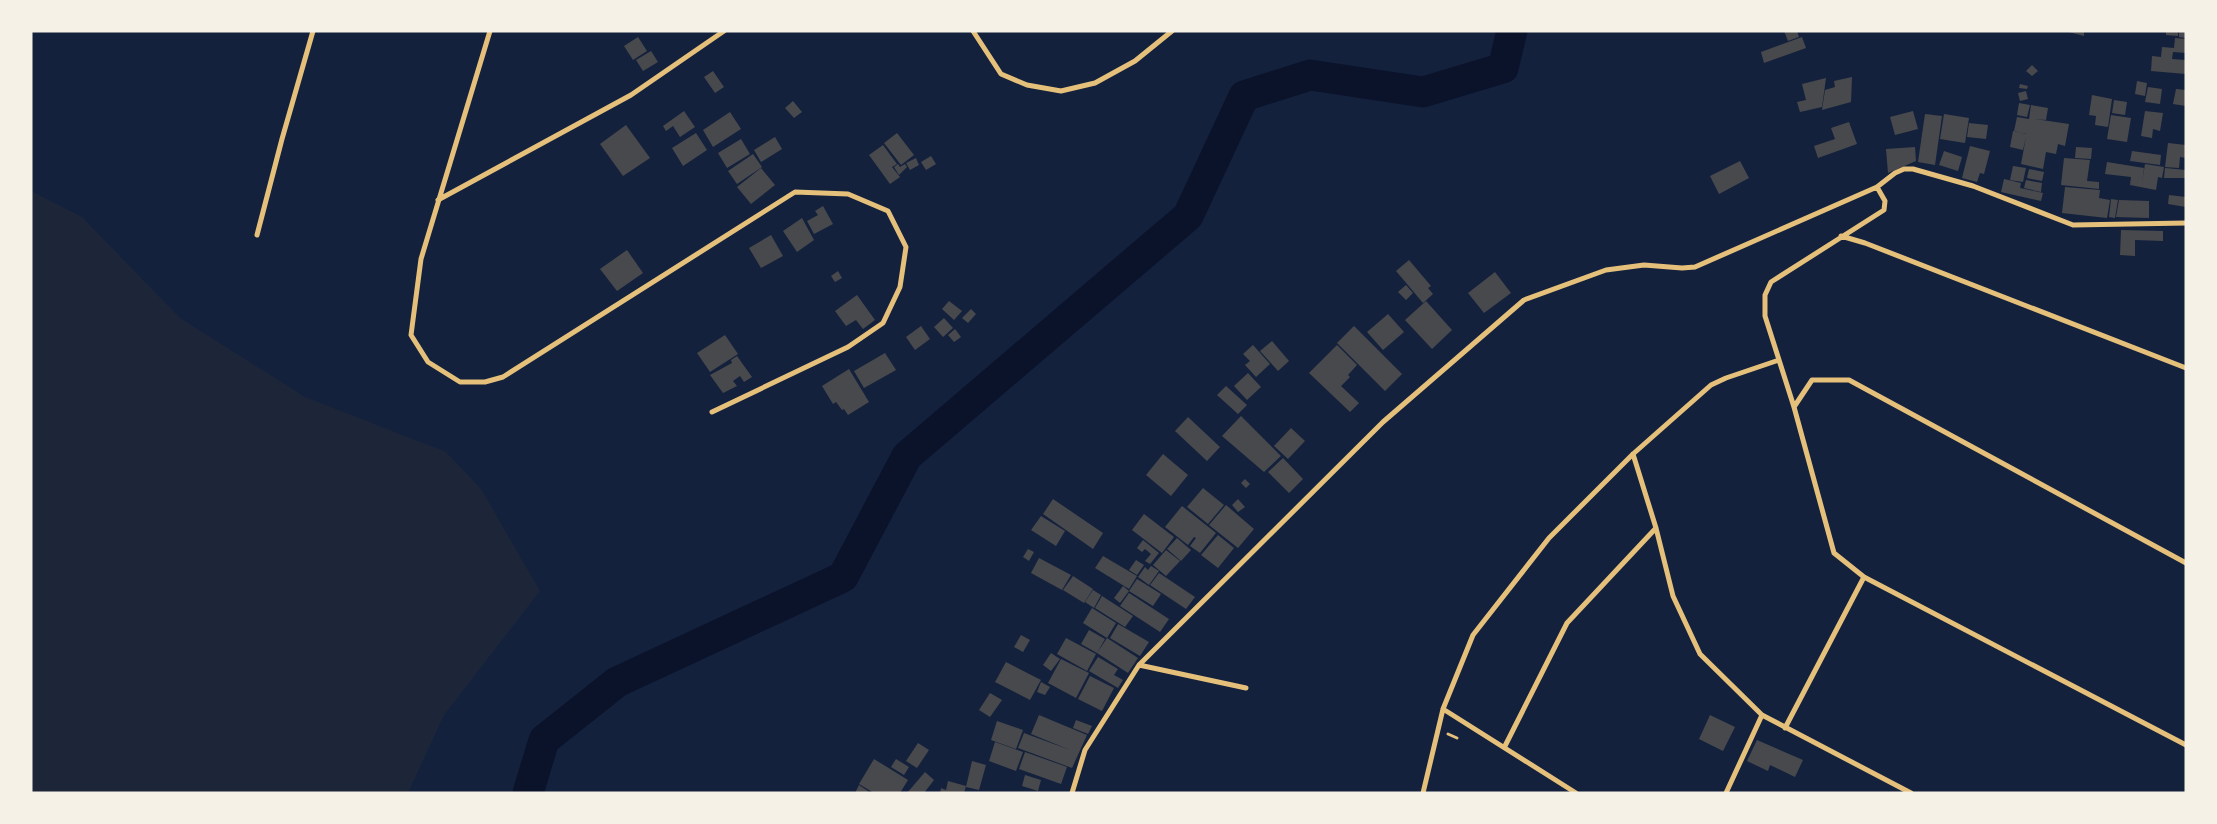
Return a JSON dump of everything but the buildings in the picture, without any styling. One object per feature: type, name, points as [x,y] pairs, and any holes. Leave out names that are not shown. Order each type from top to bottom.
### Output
[{"type":"street","points":[[257,235],[313,31]]},
{"type":"street","points":[[490,31],[437,200],[421,259],[411,335],[428,362],[460,382],[485,382],[503,377],[795,192],[848,194],[888,211],[906,247],[900,286],[883,323],[848,347],[712,412]]},
{"type":"street","points":[[437,200],[631,95],[724,31]]},
{"type":"street","points":[[973,31],[1001,74],[1027,85],[1062,92],[1095,83],[1135,61],[1172,31]]},
{"type":"street","points":[[1072,793],[1085,750],[1138,665],[1383,422],[1524,300],[1606,270],[1644,265],[1682,268],[1695,267],[1877,187],[1895,173],[1904,169],[1913,169],[1973,186],[2073,225],[2186,223]]},
{"type":"street","points":[[1877,187],[1885,201],[1884,210],[1771,282],[1765,294],[1764,316],[1794,406],[1834,553],[1864,577],[2186,745]]},
{"type":"street","points":[[1841,236],[1865,243],[2186,368]]},
{"type":"street","points":[[1423,793],[1443,709],[1474,635],[1549,538],[1633,454],[1711,385],[1779,360]]},
{"type":"street","points":[[1794,406],[1812,380],[1849,380],[2186,563]]},
{"type":"street","points":[[1633,454],[1656,528],[1673,596],[1700,654],[1762,715],[1911,793]]},
{"type":"street","points":[[1505,746],[1567,623],[1656,528]]},
{"type":"street","points":[[1785,728],[1864,577]]},
{"type":"street","points":[[1138,665],[1246,688]]},
{"type":"street","points":[[1443,709],[1505,746],[1576,793]]},
{"type":"street","points":[[1726,793],[1762,715]]},
{"type":"path","points":[[1448,734],[1457,738]]},
{"type":"shaded area","points":[[31,191],[82,217],[180,318],[305,397],[446,452],[481,489],[540,591],[444,715],[408,793],[31,793]]},
{"type":"waterway","points":[[528,793],[544,740],[617,682],[843,577],[907,456],[1188,216],[1244,96],[1310,75],[1423,92],[1503,68],[1512,31]]}]
